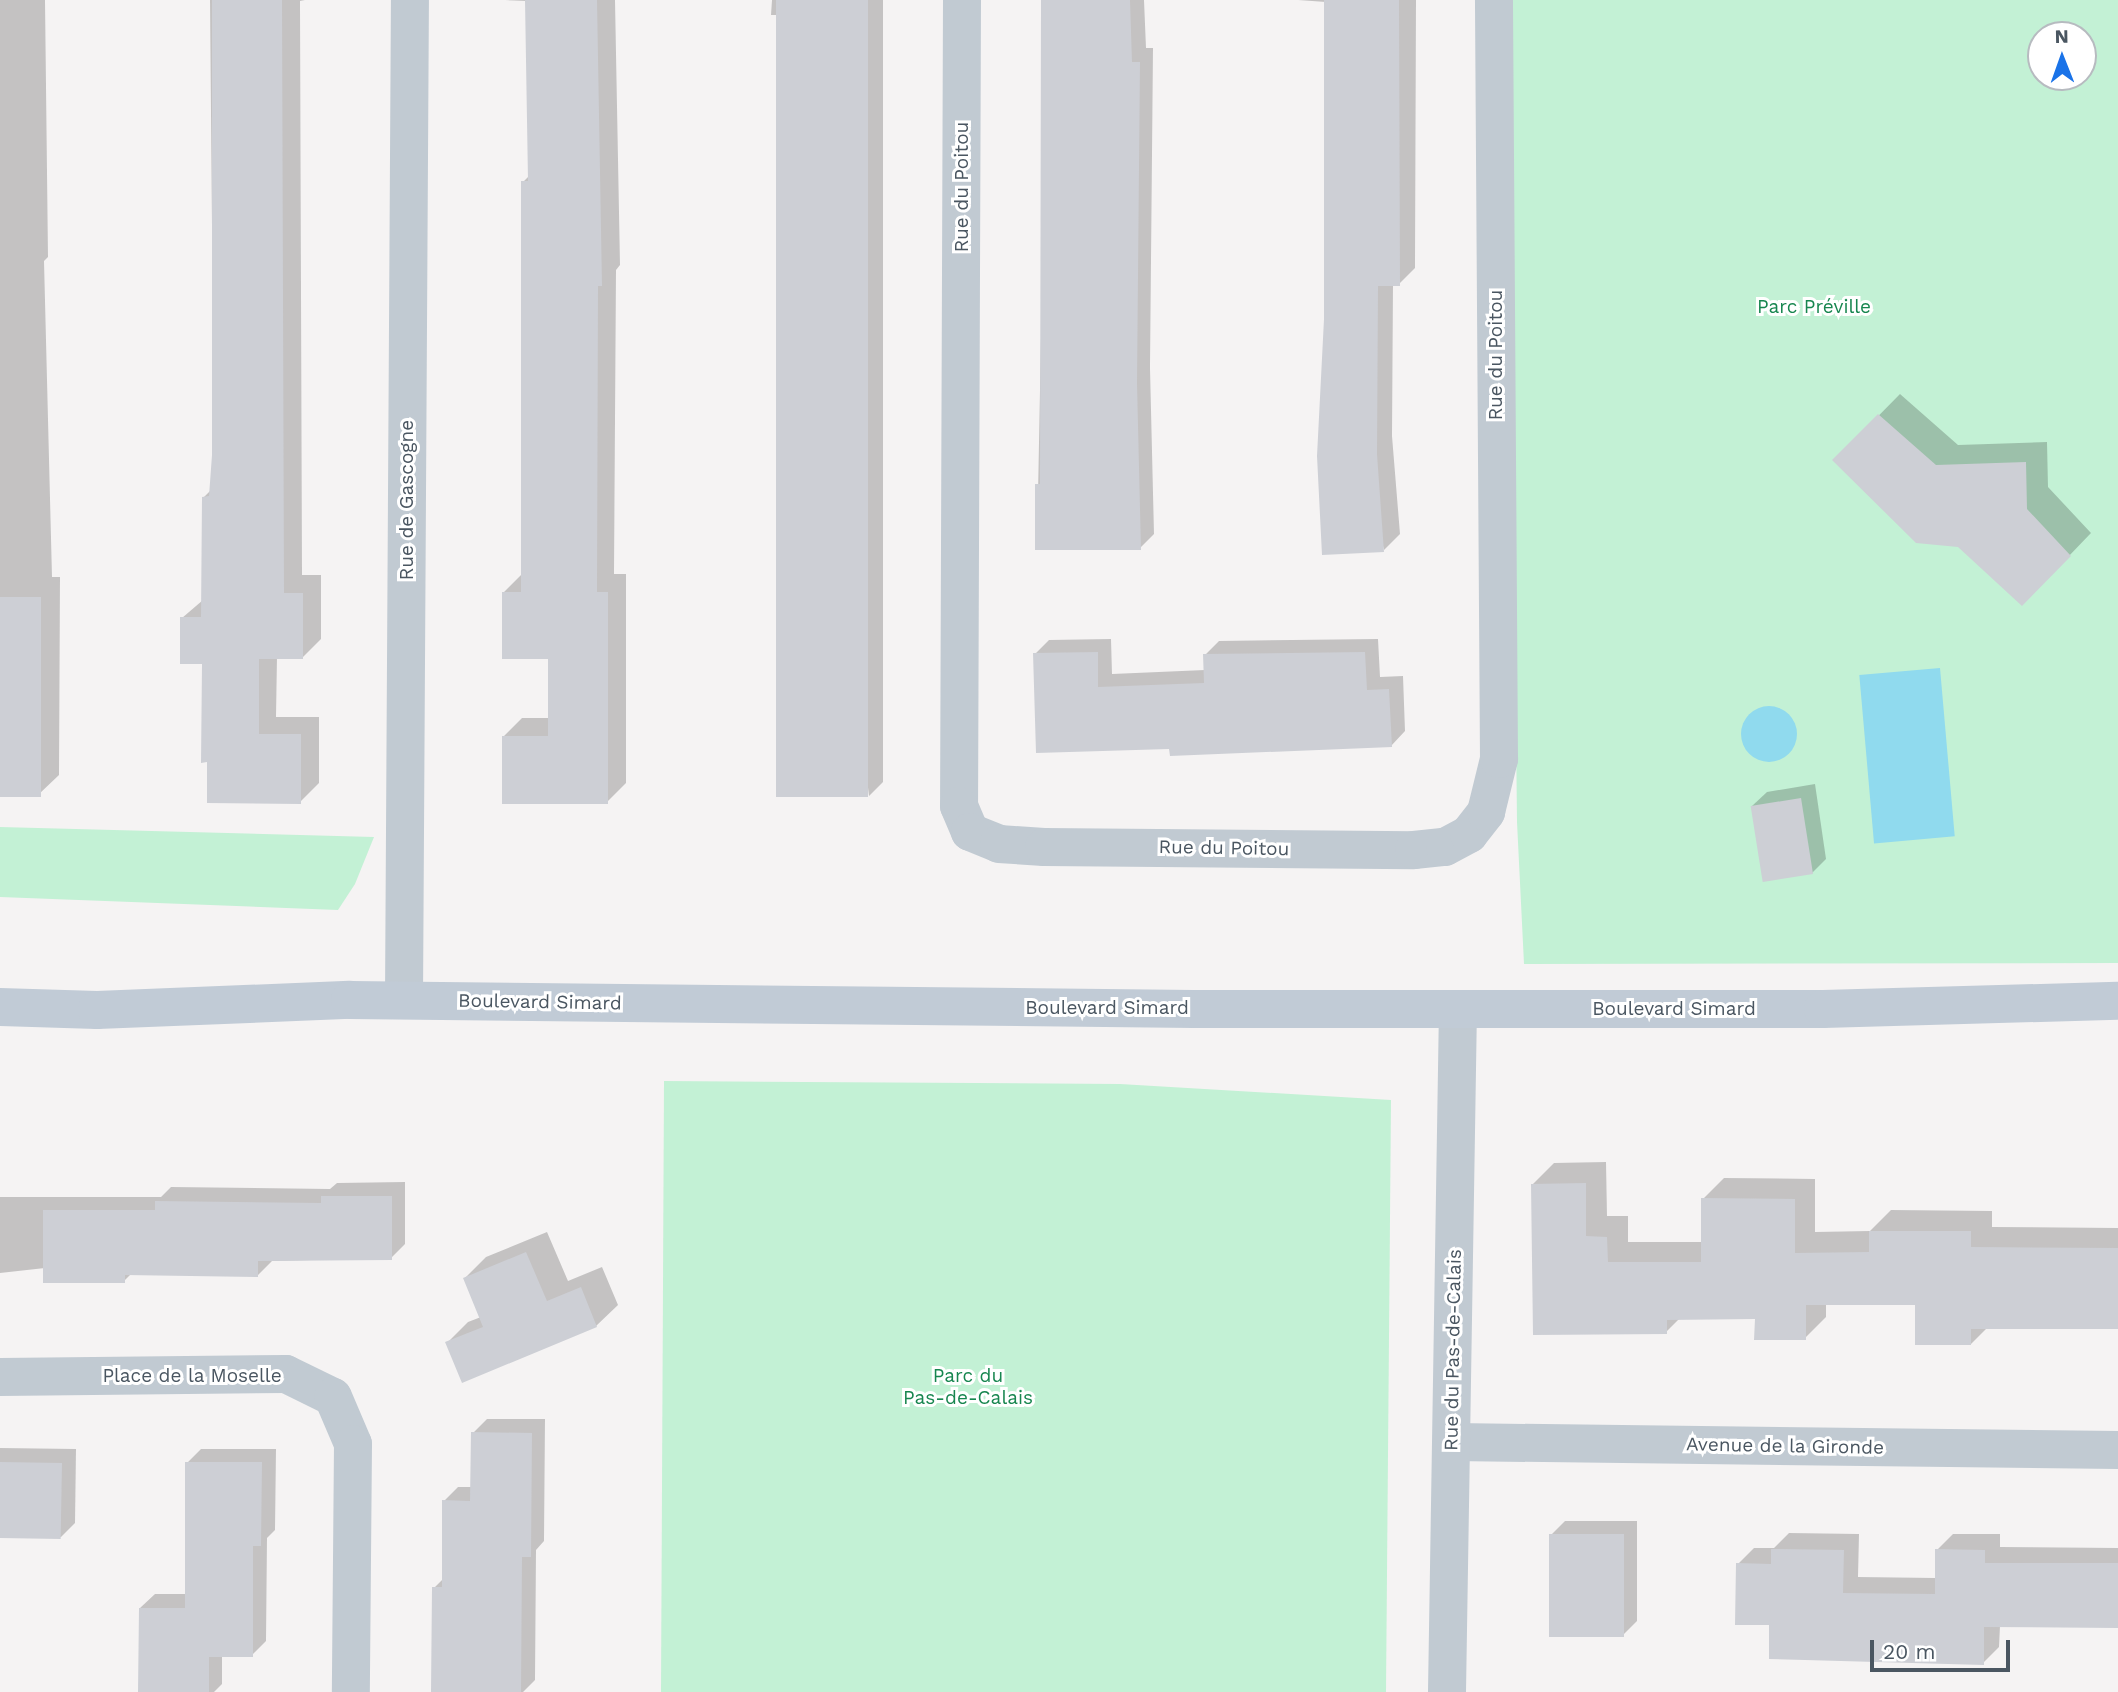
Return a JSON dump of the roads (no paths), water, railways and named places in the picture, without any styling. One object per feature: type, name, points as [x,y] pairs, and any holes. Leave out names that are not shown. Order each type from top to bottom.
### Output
[{"type":"main road","name":"Boulevard Simard","points":[[0,1007],[97,1010],[245,1001],[404,1000],[1458,1009],[1823,1009],[2118,1001]]},
{"type":"main road","name":"Boulevard Simard","points":[[0,1035],[97,1010]]},
{"type":"street","name":"Rue de Gascogne","points":[[404,1000],[410,0]]},
{"type":"street","name":"Rue du Poitou","points":[[962,0],[959,806],[970,832],[999,844],[1044,847],[1414,850],[1445,847],[1469,834],[1486,812],[1499,759],[1494,0]]},
{"type":"street","name":"Rue du Pas-de-Calais","points":[[1447,1692],[1458,1009]]},
{"type":"street","name":"Place de la Moselle","points":[[0,1377],[286,1374],[333,1396],[353,1444],[351,1692]]},
{"type":"street","name":"Avenue de la Gironde","points":[[1452,1442],[2118,1450]]},
{"type":"water","points":[[1940,668],[1955,836],[1874,843],[1859,675]]},
{"type":"water","points":[[1764,706],[1774,706],[1789,714],[1795,723],[1795,745],[1789,754],[1774,762],[1764,762],[1746,750],[1741,739],[1741,729],[1753,711]]},
{"type":"park label","name":"Parc Préville","points":[[1814,307]]},
{"type":"park label","name":"Parc du Pas-de-Calais","points":[[968,1387]]}]
